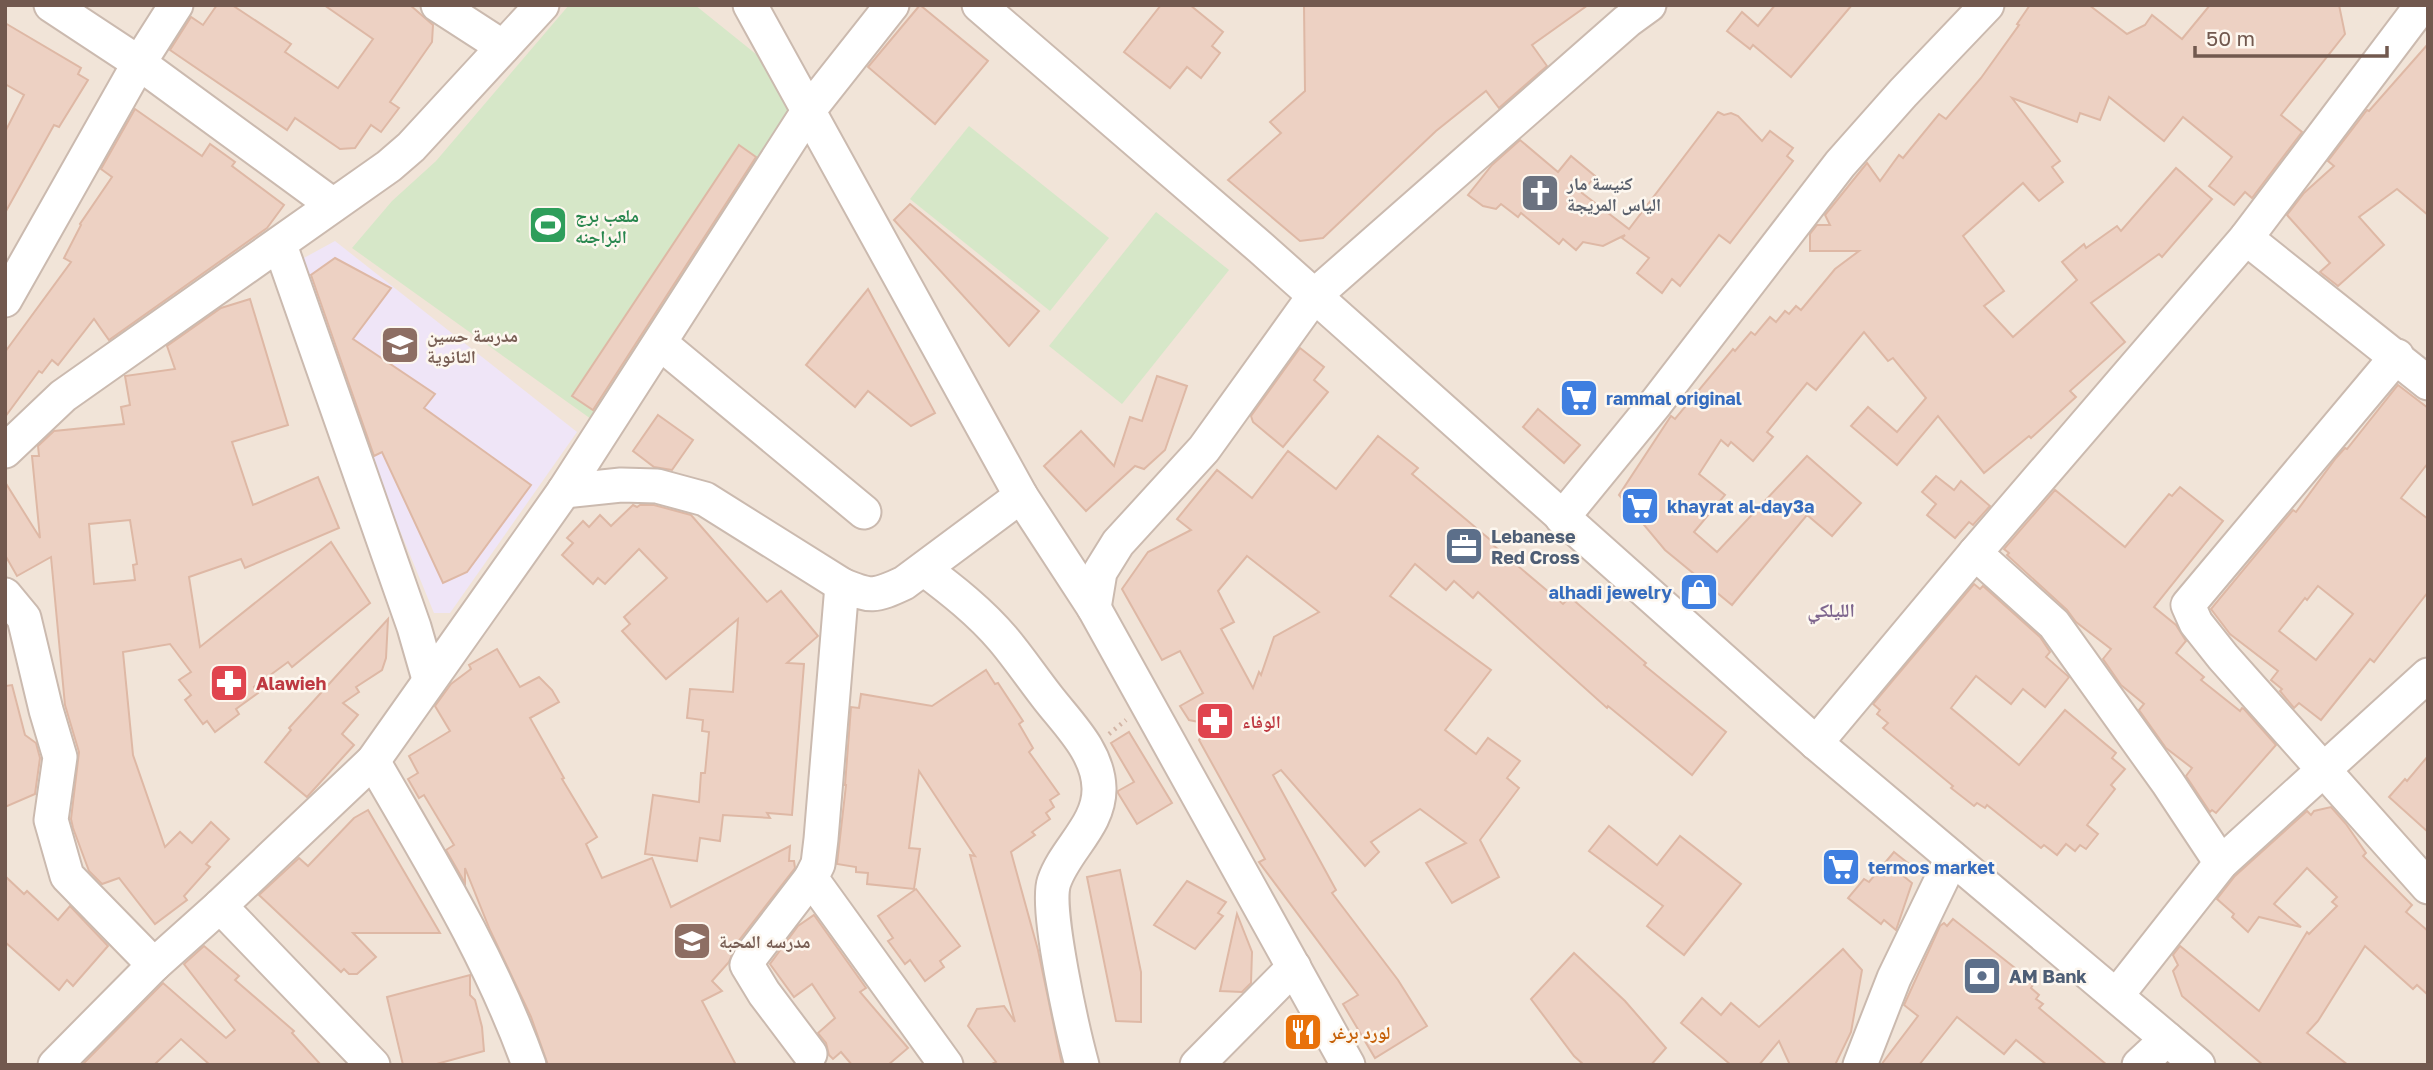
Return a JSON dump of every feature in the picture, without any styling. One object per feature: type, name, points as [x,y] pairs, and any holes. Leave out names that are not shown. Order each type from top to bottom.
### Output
[{"type":"street","points":[[51,5],[139,63],[333,205]]},
{"type":"street","points":[[5,300],[139,63],[176,5]]},
{"type":"street","points":[[438,5],[503,47]]},
{"type":"street","points":[[5,451],[63,396],[370,181],[411,147],[542,5]]},
{"type":"street","points":[[750,5],[1021,496],[1094,608],[1348,1065]]},
{"type":"street","points":[[54,1065],[154,965],[373,761],[564,491],[809,110],[892,5]]},
{"type":"street","points":[[979,5],[1314,296],[1816,743],[2198,1065]]},
{"type":"street","points":[[1094,608],[1100,572],[1118,543],[1204,449],[1314,296],[1627,21],[1649,5]]},
{"type":"street","points":[[1562,518],[1664,393],[1840,164],[1987,5]]},
{"type":"street","points":[[1816,743],[1975,553],[2246,238],[2422,5]]},
{"type":"street","points":[[2246,238],[2428,383]]},
{"type":"street","points":[[280,245],[415,627],[429,679]]},
{"type":"street","points":[[660,342],[864,512]]},
{"type":"street","points":[[2397,356],[2188,605],[2196,623],[2223,657],[2428,887]]},
{"type":"street","points":[[564,491],[621,485],[657,486],[705,499],[842,585],[867,595],[886,591],[924,569],[1021,496]]},
{"type":"street","points":[[1975,553],[2026,598],[2062,635],[2168,783],[2221,863]]},
{"type":"street","points":[[924,569],[957,593],[1003,639],[1089,750],[1098,777],[1100,792],[1095,812],[1059,871],[1051,895],[1058,948],[1082,1065]]},
{"type":"street","points":[[810,1054],[764,993],[747,965],[811,878],[818,864],[842,585]]},
{"type":"street","points":[[5,595],[24,618],[60,757],[51,820],[66,876],[154,965]]},
{"type":"street","points":[[2117,995],[2221,863],[2428,675]]},
{"type":"street","points":[[373,761],[467,923],[496,982],[529,1065]]},
{"type":"street","points":[[1860,1065],[1894,978],[1952,858]]},
{"type":"street","points":[[811,878],[946,1065]]},
{"type":"street","points":[[220,906],[373,1065]]},
{"type":"street","points":[[1197,1065],[1294,967]]},
{"type":"street","points":[[2140,1065],[2166,1040]]},
{"type":"path","points":[[1089,750],[1147,703]]},
{"type":"shaded area","points":[[5,5],[2428,5],[2428,1065],[5,1065]]},
{"type":"shaded area","name":"مدرسة حسين الثانوية","points":[[335,241],[577,432],[450,613],[434,613],[389,504],[302,259]]},
{"type":"green space","name":"ملعب برج البراجنه","points":[[569,5],[695,5],[803,92],[598,424],[352,248],[392,201],[436,161]]},
{"type":"green space","points":[[969,126],[1109,238],[1050,311],[910,199]]},
{"type":"green space","points":[[1156,212],[1229,270],[1122,404],[1049,346]]},
{"type":"building","points":[[217,5],[232,5],[291,44],[285,52],[338,88],[373,39],[324,5],[410,5],[433,25],[432,42],[390,102],[399,108],[381,132],[371,125],[355,148],[340,149],[295,118],[287,130],[170,50],[191,17],[203,25]]},
{"type":"building","points":[[920,5],[988,61],[935,124],[868,67]]},
{"type":"building","points":[[1161,5],[1190,5],[1223,32],[1212,46],[1220,53],[1201,78],[1187,67],[1170,88],[1124,52]]},
{"type":"building","points":[[1304,5],[1588,5],[1532,45],[1547,66],[1499,108],[1486,91],[1436,131],[1323,238],[1300,241],[1228,180],[1281,133],[1270,122],[1305,91]]},
{"type":"building","points":[[1775,5],[1852,5],[1791,77],[1753,45],[1750,49],[1727,31],[1742,12],[1758,26]]},
{"type":"building","points":[[2030,5],[2089,5],[2127,34],[2145,25],[2152,15],[2182,39],[2210,5],[2339,5],[2345,34],[2281,115],[2302,132],[2252,198],[2245,192],[2234,205],[2209,186],[2232,157],[2183,117],[2164,141],[2109,97],[2100,120],[2080,113],[2077,122],[2012,98],[2060,161],[2052,167],[2063,182],[2039,201],[2023,183],[1963,236],[2004,291],[1984,306],[2013,337],[2077,280],[2062,262],[2084,244],[2086,248],[2117,226],[2121,231],[2176,168],[2212,199],[2162,257],[2159,254],[2091,303],[2125,342],[2070,391],[2076,397],[2031,438],[2029,436],[1984,473],[1938,416],[1897,465],[1851,426],[1868,407],[1897,432],[1926,398],[1893,358],[1888,361],[1864,332],[1816,390],[1807,383],[1767,432],[1773,437],[1753,461],[1731,442],[1728,446],[1721,440],[1699,474],[1725,495],[1694,532],[1717,552],[1807,456],[1861,503],[1832,536],[1807,515],[1732,605],[1665,550],[1619,495],[1671,416],[1675,419],[1733,349],[1735,351],[1751,332],[1755,335],[1770,317],[1776,322],[1785,311],[1789,314],[1796,306],[1801,310],[1835,269],[1859,251],[1810,251],[1810,234],[1817,225],[1830,225],[1825,215],[1867,163],[1880,181],[1899,155],[1903,158],[1939,114],[1946,119],[1981,78]]},
{"type":"building","points":[[5,23],[81,68],[78,74],[88,80],[59,127],[54,125],[5,213],[5,132],[24,95],[5,84]]},
{"type":"building","points":[[2428,44],[2428,215],[2397,189],[2359,217],[2384,245],[2338,286],[2320,272],[2330,263],[2287,215],[2304,193],[2334,166],[2328,161],[2367,110],[2369,111]]},
{"type":"building","points":[[135,109],[202,156],[210,144],[235,162],[232,166],[284,205],[267,228],[109,340],[94,319],[58,365],[52,360],[42,373],[39,371],[5,417],[5,352],[71,262],[64,258],[80,224],[112,177],[101,169]]},
{"type":"building","points":[[1718,112],[1738,116],[1762,141],[1770,131],[1793,148],[1787,156],[1793,161],[1730,243],[1719,235],[1680,286],[1672,279],[1662,293],[1637,273],[1649,258],[1622,238],[1625,235],[1603,246],[1583,242],[1576,250],[1563,239],[1559,244],[1521,213],[1518,217],[1501,204],[1496,209],[1483,206],[1468,195],[1492,165],[1520,140],[1558,172],[1571,156],[1595,176],[1582,193],[1629,229]]},
{"type":"building","points":[[739,145],[756,157],[593,410],[572,396]]},
{"type":"building","points":[[910,204],[1039,311],[1009,346],[894,220]]},
{"type":"building","points":[[335,258],[391,288],[353,339],[435,394],[424,408],[531,485],[467,572],[443,583],[382,452],[374,456],[311,275]]},
{"type":"building","points":[[868,289],[935,413],[911,426],[868,391],[855,407],[806,365]]},
{"type":"building","points":[[250,299],[288,425],[232,442],[253,505],[318,477],[339,528],[245,568],[241,559],[189,577],[200,647],[331,542],[370,603],[292,667],[288,662],[254,687],[258,693],[236,709],[239,714],[215,732],[207,721],[203,724],[185,700],[191,695],[179,680],[191,672],[170,644],[123,652],[133,755],[165,847],[180,832],[192,843],[211,822],[229,839],[206,864],[210,867],[184,896],[187,900],[155,924],[119,878],[102,884],[89,871],[73,828],[71,819],[79,752],[65,705],[51,557],[17,576],[5,555],[5,482],[40,538],[32,456],[39,456],[38,446],[54,431],[124,424],[121,407],[130,405],[125,376],[175,369],[167,346],[221,308]],"holes":[[[130,520],[137,564],[133,565],[135,580],[94,584],[89,524]]]},
{"type":"building","points":[[1300,348],[1324,367],[1314,380],[1328,392],[1283,447],[1253,422],[1251,416]]},
{"type":"building","points":[[1157,376],[1187,386],[1165,450],[1144,469],[1135,466],[1086,511],[1044,466],[1081,431],[1114,466],[1130,417],[1142,421]]},
{"type":"building","points":[[2398,385],[2428,408],[2428,463],[2401,498],[2428,519],[2428,592],[2374,662],[2370,659],[2321,720],[2299,703],[2294,708],[2280,691],[2282,689],[2271,680],[2278,671],[2230,634],[2211,609],[2293,510],[2296,512],[2336,458],[2347,449]],"holes":[[[2318,586],[2353,614],[2316,660],[2279,631]]]},
{"type":"building","points":[[1538,409],[1580,445],[1564,463],[1523,427]]},
{"type":"building","points":[[658,415],[693,440],[672,470],[654,467],[633,451]]},
{"type":"building","points":[[1378,436],[1418,468],[1412,474],[1494,543],[1493,545],[1563,604],[1570,597],[1646,663],[1644,665],[1726,732],[1692,775],[1608,706],[1607,708],[1478,592],[1473,598],[1454,581],[1446,590],[1415,564],[1390,596],[1491,670],[1445,730],[1476,754],[1488,738],[1520,761],[1507,778],[1519,788],[1480,840],[1499,877],[1452,903],[1426,863],[1466,843],[1420,809],[1371,842],[1379,852],[1365,866],[1281,770],[1273,775],[1336,890],[1332,893],[1398,980],[1427,1026],[1375,1058],[1343,1004],[1358,995],[1259,862],[1265,859],[1199,740],[1209,724],[1189,720],[1180,706],[1203,693],[1180,651],[1162,660],[1122,589],[1148,552],[1191,530],[1177,519],[1217,470],[1252,498],[1288,451],[1336,489]],"holes":[[[1247,556],[1319,612],[1274,637],[1261,675],[1259,672],[1253,688],[1221,629],[1234,622],[1218,591]]]},
{"type":"building","points":[[1936,476],[1954,490],[1961,481],[1990,506],[1973,525],[1969,522],[1955,538],[1927,515],[1936,504],[1922,492]]},
{"type":"building","points":[[2180,487],[2223,521],[2154,607],[2176,625],[2186,641],[2176,653],[2204,677],[2201,680],[2240,711],[2244,709],[2276,745],[2216,813],[2212,810],[2210,812],[2186,776],[2192,768],[2166,748],[2139,710],[2144,704],[2121,685],[2103,659],[2111,649],[2076,622],[2004,549],[2055,490],[2125,547],[2169,494],[2172,496]]},
{"type":"building","points":[[633,505],[654,505],[691,515],[767,602],[781,591],[818,636],[787,663],[804,664],[792,815],[767,813],[770,818],[723,815],[720,841],[700,838],[697,861],[645,854],[653,795],[699,802],[701,773],[705,773],[709,732],[702,731],[703,720],[687,718],[690,689],[733,692],[738,619],[666,679],[622,631],[630,624],[624,617],[667,578],[639,549],[605,584],[598,578],[593,584],[562,555],[573,543],[567,538],[583,521],[589,527],[600,515],[611,526]]},
{"type":"building","points":[[1974,584],[1980,589],[1983,586],[2040,637],[2050,652],[2046,657],[2069,677],[2045,707],[2023,689],[2011,704],[1976,676],[1951,708],[2019,765],[2065,710],[2116,753],[2112,758],[2125,769],[2111,785],[2115,789],[2087,825],[2098,834],[2086,849],[2080,845],[2075,851],[2066,844],[2057,855],[2044,845],[2041,848],[1987,805],[1985,808],[1977,803],[1974,806],[1883,728],[1888,723],[1877,714],[1880,710],[1873,704]]},
{"type":"building","points":[[388,619],[386,658],[382,670],[356,687],[359,692],[343,703],[358,715],[342,734],[354,745],[307,797],[265,762],[291,730],[289,728]]},
{"type":"building","points":[[497,649],[520,687],[539,677],[559,702],[530,718],[597,837],[586,844],[602,878],[652,858],[671,907],[790,846],[789,861],[794,861],[795,868],[737,943],[729,962],[712,981],[722,991],[702,1001],[736,1065],[548,1065],[531,1017],[490,930],[465,868],[465,883],[446,850],[454,845],[424,795],[419,798],[408,779],[418,773],[409,756],[450,731],[435,706],[451,684],[471,669],[469,665]]},
{"type":"building","points":[[986,670],[1023,721],[1019,724],[1033,748],[1029,752],[1059,794],[1050,800],[1054,807],[1046,813],[1050,819],[1032,832],[1035,835],[1011,852],[1038,950],[1062,1065],[990,1065],[996,1062],[968,1026],[977,1009],[1004,1006],[1015,1022],[970,855],[975,856],[919,771],[909,848],[920,849],[914,889],[867,884],[868,873],[856,872],[856,867],[837,864],[851,707],[859,708],[861,694],[932,706]]},
{"type":"building","points":[[12,685],[25,735],[36,743],[40,758],[35,794],[5,807],[5,686]]},
{"type":"building","points":[[1129,732],[1172,803],[1137,824],[1118,793],[1134,782],[1111,743]]},
{"type":"building","points":[[2428,756],[2428,832],[2389,797]]},
{"type":"building","points":[[2331,807],[2366,853],[2363,856],[2412,905],[2406,912],[2428,931],[2428,995],[2417,985],[2413,989],[2365,946],[2318,1021],[2307,1033],[2348,1065],[2263,1065],[2182,996],[2173,971],[2178,965],[2173,955],[2180,946],[2259,1011],[2307,932],[2309,934],[2337,906],[2332,902],[2337,897],[2307,868],[2274,904],[2301,927],[2259,917],[2248,932],[2232,917],[2234,914],[2217,899],[2235,876],[2307,811],[2311,815],[2314,811]]},
{"type":"building","points":[[368,810],[440,933],[353,933],[376,957],[357,974],[349,974],[344,969],[341,972],[259,895],[299,858],[308,866],[354,818]]},
{"type":"building","points":[[1609,826],[1657,865],[1680,836],[1741,884],[1684,955],[1647,926],[1663,906],[1589,851]]},
{"type":"building","points":[[1894,852],[1909,864],[1901,874],[1912,883],[1896,930],[1884,920],[1881,924],[1848,898],[1864,879],[1869,882]]},
{"type":"building","points":[[1120,870],[1141,972],[1141,1022],[1116,1021],[1087,877]]},
{"type":"building","points":[[5,876],[24,894],[27,891],[58,920],[70,906],[108,946],[73,986],[67,980],[59,990],[5,942]]},
{"type":"building","points":[[1187,881],[1226,902],[1218,913],[1223,916],[1195,949],[1154,925]]},
{"type":"building","points":[[916,889],[960,946],[940,961],[944,967],[925,981],[910,960],[905,964],[888,941],[893,938],[878,916]]},
{"type":"building","points":[[1237,914],[1252,952],[1251,983],[1242,992],[1220,991]]},
{"type":"building","points":[[814,915],[866,988],[860,992],[908,1048],[888,1065],[852,1065],[841,1052],[833,1059],[818,1033],[835,1018],[812,984],[794,997],[770,964],[798,926]]},
{"type":"building","points":[[1953,919],[2034,983],[2031,988],[2039,995],[2036,999],[2043,1004],[2039,1008],[2107,1065],[2047,1065],[2016,1040],[2004,1054],[1957,1017],[1919,1065],[1881,1065],[1918,1016],[1904,1005],[1940,926],[1944,923],[1947,926]]},
{"type":"building","points":[[204,946],[239,976],[235,980],[294,1031],[292,1033],[321,1065],[210,1065],[181,1039],[154,1065],[82,1065],[163,983],[226,1038],[235,1030],[184,964]]},
{"type":"building","points":[[1843,949],[1862,970],[1851,1032],[1835,1065],[1790,1065],[1779,1041],[1759,1065],[1731,1065],[1681,1023],[1702,998],[1721,1015],[1731,1003],[1759,1027]]},
{"type":"building","points":[[1574,953],[1625,1001],[1666,1048],[1651,1065],[1584,1065],[1574,1056],[1531,999]]},
{"type":"building","points":[[470,975],[470,995],[475,1000],[482,1027],[484,1051],[433,1065],[403,1065],[387,997]]},
{"type":"place","name":"كنيسة مار الياس المريجة","points":[[1540,193]]},
{"type":"place","name":"ملعب برج البراجنه","points":[[548,225]]},
{"type":"place","name":"مدرسة حسين الثانوية","points":[[400,345]]},
{"type":"place","name":"rammal original","points":[[1579,398]]},
{"type":"place","name":"khayrat al-day3a","points":[[1640,506]]},
{"type":"place","name":"Lebanese Red Cross","points":[[1464,546]]},
{"type":"place","name":"alhadi jewelry","points":[[1699,592]]},
{"type":"place","name":"Alawieh","points":[[229,683]]},
{"type":"place","name":"الوفاء","points":[[1215,721]]},
{"type":"place","name":"termos market","points":[[1841,867]]},
{"type":"place","name":"مدرسه المحبة","points":[[692,941]]},
{"type":"place","name":"AM Bank","points":[[1982,976]]},
{"type":"place","name":"لورد برغر","points":[[1303,1032]]},
{"type":"district","name":"الليلكي","points":[[1831,609]]}]
